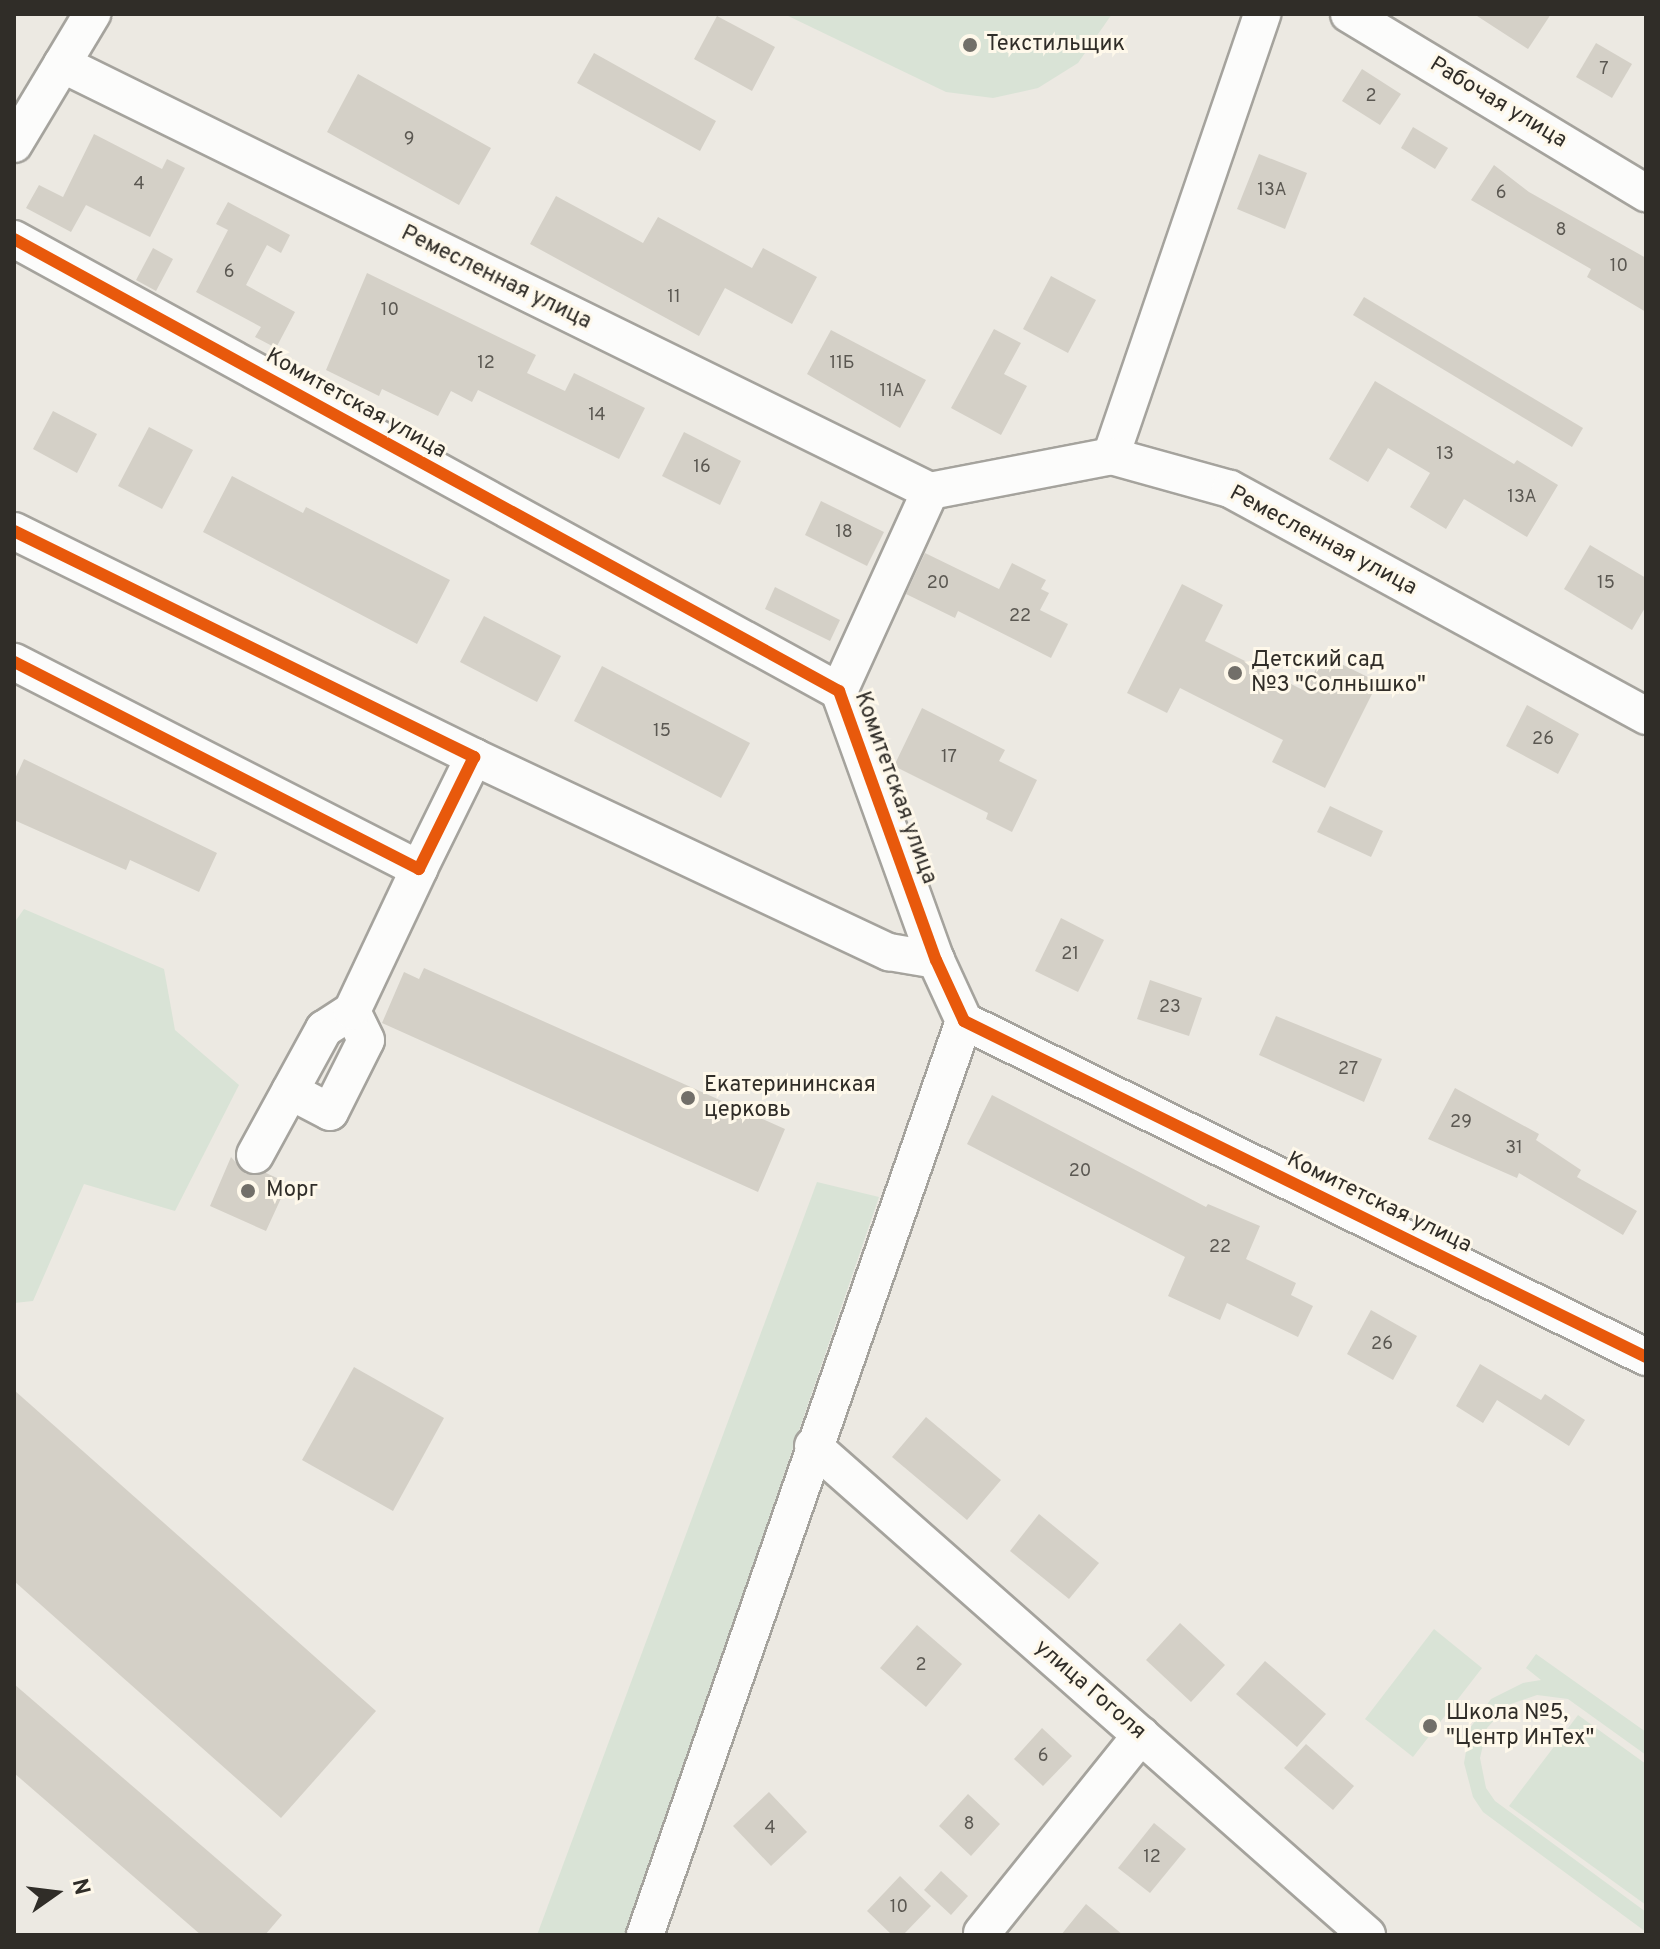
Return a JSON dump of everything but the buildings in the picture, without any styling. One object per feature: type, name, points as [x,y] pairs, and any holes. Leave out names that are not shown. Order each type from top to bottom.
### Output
[{"type":"street","points":[[14,144],[92,14]]},
{"type":"street","points":[[1111,456],[1262,14]]},
{"type":"street","name":"Рабочая улица","points":[[1349,14],[1646,193]]},
{"type":"street","name":"Ремесленная улица","points":[[62,64],[930,491],[1111,456],[1230,489],[1646,716]]},
{"type":"street","name":"Комитетская улица","points":[[14,239],[839,691],[936,960],[964,1021],[1646,1357]]},
{"type":"street","points":[[839,691],[930,491]]},
{"type":"street","points":[[14,531],[474,757],[889,952],[936,960]]},
{"type":"street","points":[[14,662],[419,869]]},
{"type":"street","points":[[255,1155],[324,1029],[352,1011],[474,757]]},
{"type":"street","points":[[645,1935],[813,1446],[964,1021]]},
{"type":"street","name":"улица Гоголя","points":[[813,1446],[1367,1935]]},
{"type":"street","points":[[982,1933],[1141,1735]]},
{"type":"shaded area","name":"Текстильщик","points":[[784,14],[1112,14],[1078,63],[1038,88],[993,98],[946,92]]},
{"type":"shaded area","points":[[24,909],[164,969],[175,1030],[239,1085],[175,1211],[84,1184],[33,1301],[14,1303],[14,923]]},
{"type":"shaded area","points":[[817,1182],[879,1197],[626,1935],[537,1935]]},
{"type":"shaded area","points":[[1434,1629],[1482,1668],[1413,1757],[1365,1719]]},
{"type":"shaded area","points":[[1536,1654],[1646,1732],[1646,1755],[1568,1699],[1537,1695],[1508,1705],[1487,1728],[1480,1758],[1486,1788],[1495,1801],[1646,1912],[1646,1932],[1483,1812],[1473,1797],[1464,1763],[1470,1728],[1491,1699],[1523,1683],[1541,1680],[1526,1668]]},
{"type":"shaded area","points":[[1578,1715],[1646,1764],[1646,1905],[1509,1806]]},
{"type":"cycle path","points":[[14,239],[839,691],[936,960],[964,1021],[1646,1357]]},
{"type":"cycle path","points":[[14,531],[474,757],[419,869],[14,662]]},
{"type":"place","name":"Текстильщик","points":[[970,45]]},
{"type":"place","name":"Детский сад №3 \"Солнышко\"","points":[[1235,673]]},
{"type":"place","name":"Екатерининская церковь","points":[[688,1098]]},
{"type":"place","name":"Морг","points":[[248,1191]]},
{"type":"place","name":"Школа №5, \"Центр ИнТех\"","points":[[1430,1726]]}]
